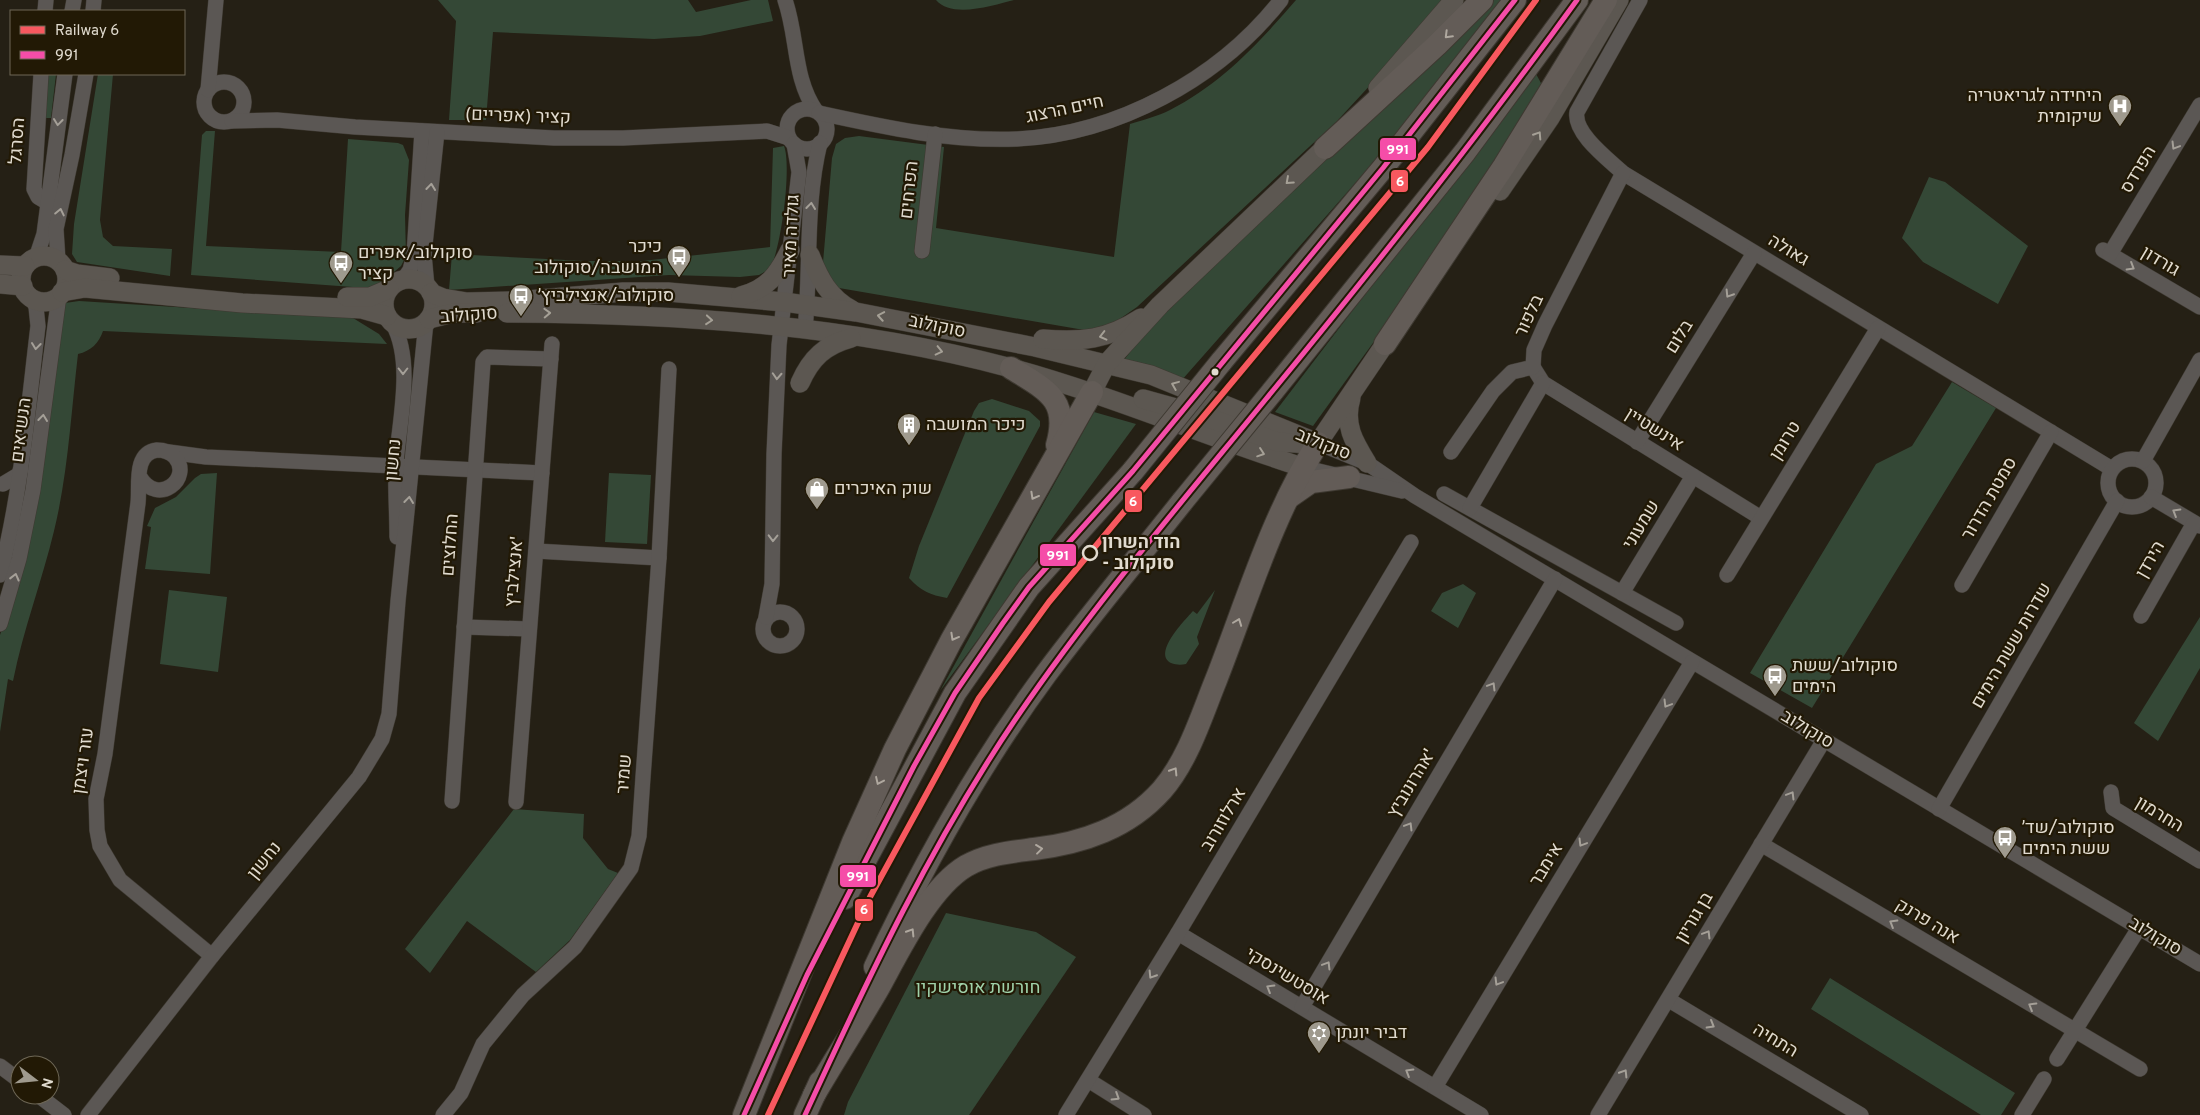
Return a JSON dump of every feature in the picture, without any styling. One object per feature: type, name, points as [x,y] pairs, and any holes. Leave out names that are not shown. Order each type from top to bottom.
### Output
[{"type":"highway","points":[[1325,148],[1437,45],[1482,0]]},
{"type":"highway","points":[[753,1094],[850,887],[955,693],[1029,587],[1132,471],[1389,160],[1514,0]]},
{"type":"highway","points":[[805,1115],[901,913],[933,852],[975,780],[1047,674],[1182,502],[1465,152],[1576,0]]},
{"type":"highway","points":[[1385,344],[1504,166],[1606,0]]},
{"type":"highway","points":[[1011,368],[1047,390],[1057,402],[1062,422],[1052,465]]},
{"type":"highway","points":[[744,1115],[853,842],[894,749],[951,642],[1092,392]]},
{"type":"highway","points":[[814,1094],[927,907],[953,875],[978,860],[997,854],[1050,847],[1096,836],[1133,817],[1164,788],[1176,770],[1198,726],[1287,498],[1302,467],[1318,443]]},
{"type":"highway","points":[[1287,498],[1311,482],[1349,477]]},
{"type":"main road","points":[[1092,392],[1107,363],[1160,305],[1325,148],[1454,0]]},
{"type":"main road","points":[[1092,392],[1110,390],[1197,414],[1278,442],[1297,445],[1318,443],[1385,344],[1530,149],[1619,0]]},
{"type":"main road","points":[[738,297],[759,291],[769,284],[790,250]]},
{"type":"main road","points":[[810,255],[821,281],[828,291],[836,299],[856,312]]},
{"type":"main road","points":[[0,266],[31,262],[47,256],[61,265],[86,275],[182,286],[361,298],[415,280],[429,290],[434,309],[428,321],[421,326],[408,330],[390,320],[362,309],[233,302],[85,288],[60,294],[43,302],[27,292],[0,284]]},
{"type":"main road","points":[[27,292],[22,276],[31,262]]},
{"type":"main road","points":[[60,294],[67,280],[61,265]]},
{"type":"main road","points":[[390,320],[384,304],[396,285]]},
{"type":"main road","name":"סוקולוב","points":[[429,290],[443,298],[467,302],[523,301],[641,292],[738,297],[856,312],[977,335],[1107,363],[1151,375],[1318,443]]},
{"type":"main road","points":[[977,335],[1072,340],[1100,338],[1127,327],[1160,305]]},
{"type":"main road","name":"סוקולוב","points":[[428,321],[453,313],[572,312],[657,316],[781,327],[908,344],[1011,368],[1092,392],[1302,467]]},
{"type":"main road","points":[[800,383],[806,369],[816,356],[827,347],[857,337]]},
{"type":"main road","points":[[1353,391],[1348,407],[1348,425],[1352,439],[1367,464]]},
{"type":"street","points":[[212,47],[220,68],[239,87],[244,97],[242,112],[232,121],[218,121],[207,113],[204,100],[208,90],[216,0]]},
{"type":"street","points":[[785,0],[792,24],[799,76],[810,102],[826,124],[822,141]]},
{"type":"street","name":"חיים הרצוג","points":[[818,112],[864,123],[967,137],[1036,137],[1096,125],[1126,114],[1164,96],[1212,65],[1244,38],[1281,0]]},
{"type":"street","name":"גאולה","points":[[1640,0],[1577,112],[1576,119],[1578,128],[1623,173],[2112,469]]},
{"type":"street","name":"הסרגל","points":[[41,75],[34,189],[38,197],[48,203]]},
{"type":"street","points":[[31,262],[44,234],[65,75]]},
{"type":"street","points":[[61,265],[56,229],[86,75]]},
{"type":"street","points":[[799,76],[787,129],[792,141],[806,149],[822,141],[837,129],[864,123]]},
{"type":"street","points":[[208,90],[221,81],[234,83]]},
{"type":"street","name":"קציר (אפריים)","points":[[244,97],[259,112],[277,120]]},
{"type":"street","name":"הפרדס","points":[[2106,252],[2200,104]]},
{"type":"street","points":[[791,116],[807,108],[818,112]]},
{"type":"street","name":"קציר (אפריים)","points":[[758,131],[780,123],[791,116]]},
{"type":"street","name":"קציר (אפריים)","points":[[232,121],[277,120],[430,131],[599,138],[758,131],[775,132],[792,141]]},
{"type":"street","points":[[396,285],[410,270],[414,255],[430,131]]},
{"type":"street","points":[[429,290],[424,254],[430,131]]},
{"type":"street","name":"הפרחים","points":[[922,251],[935,134]]},
{"type":"street","name":"גולדה מאיר","points":[[766,618],[772,584],[774,454],[781,327],[799,172],[792,141]]},
{"type":"street","name":"גולדה מאיר","points":[[805,330],[810,255],[810,215],[822,141]]},
{"type":"street","name":"בלפור","points":[[1533,367],[1534,350],[1545,325],[1623,173]]},
{"type":"street","name":"גורדון","points":[[2106,252],[2200,307]]},
{"type":"street","name":"בלום","points":[[1638,442],[1754,253]]},
{"type":"street","name":"הנשיאים","points":[[0,575],[17,499],[38,326],[36,307],[27,292]]},
{"type":"street","name":"הנשיאים","points":[[0,624],[19,559],[33,490],[60,294]]},
{"type":"street","name":"נחשון","points":[[390,320],[402,344],[403,371],[396,466],[398,601]]},
{"type":"street","name":"נחשון","points":[[88,1115],[212,956],[358,777],[382,739],[389,714],[422,356],[428,321]]},
{"type":"street","name":"טרומן","points":[[1727,575],[1878,328]]},
{"type":"street","name":"החלוצים","points":[[452,801],[483,362],[486,357],[551,352]]},
{"type":"street","name":"אנצילביץ'","points":[[516,802],[551,352]]},
{"type":"street","points":[[2143,461],[2200,360]]},
{"type":"street","points":[[1451,452],[1493,391],[1512,372],[1533,367]]},
{"type":"street","name":"אינשטיין","points":[[1533,367],[1543,383],[1761,518]]},
{"type":"street","name":"שמיר","points":[[443,1115],[461,1092],[483,1044],[523,995],[575,947],[632,868],[639,836],[659,558],[670,369]]},
{"type":"street","points":[[1470,508],[1543,383]]},
{"type":"street","name":"סמטת הדרור","points":[[1962,585],[2051,432]]},
{"type":"street","name":"סוקולוב","points":[[1318,443],[1367,464],[1415,496],[2200,964]]},
{"type":"street","points":[[210,457],[191,463],[179,474],[173,485],[158,490],[149,488],[140,477],[140,464],[144,458],[155,450],[210,457],[542,473]]},
{"type":"street","points":[[169,452],[178,462],[179,474]]},
{"type":"street","points":[[2127,459],[2143,461],[2150,466],[2156,481],[2152,497],[2141,505],[2132,507],[2117,501],[2108,486],[2112,469],[2119,462],[2127,459]]},
{"type":"street","name":"סוקולוב","points":[[1302,467],[1349,477],[1415,496]]},
{"type":"street","points":[[17,499],[1,484],[18,475],[21,470]]},
{"type":"street","name":"שמעוני","points":[[1622,593],[1693,476]]},
{"type":"street","name":"עזר ויצמן","points":[[140,477],[104,761],[96,799],[97,830],[100,846],[108,864],[120,880],[212,956]]},
{"type":"street","name":"עזר ויצמן","points":[[135,524],[143,504],[158,490]]},
{"type":"street","points":[[1444,494],[1676,623]]},
{"type":"street","points":[[2152,497],[2197,525]]},
{"type":"street","name":"שדרות ששת הימים","points":[[1939,809],[2117,501]]},
{"type":"street","name":"הירדן","points":[[2140,616],[2197,525]]},
{"type":"street","name":"ארלוזורוב","points":[[1066,1115],[1178,933],[1411,542]]},
{"type":"street","points":[[536,551],[659,558]]},
{"type":"street","name":"אהרונוביץ'","points":[[1302,1007],[1555,579]]},
{"type":"street","points":[[464,627],[529,629]]},
{"type":"street","name":"אימבר","points":[[1435,1087],[1692,662]]},
{"type":"street","name":"בן גוריון","points":[[1598,1115],[1824,740]]},
{"type":"street","name":"החרמון","points":[[2111,792],[2113,808],[2200,862]]},
{"type":"street","name":"אנה פרנק","points":[[1761,844],[2140,1069]]},
{"type":"street","points":[[2057,1059],[2139,928]]},
{"type":"street","name":"אוסטשינסקי","points":[[1178,933],[1481,1115]]},
{"type":"street","name":"התחיה","points":[[1669,1000],[1861,1115]]},
{"type":"street","points":[[2022,1115],[2044,1079]]},
{"type":"street","points":[[1088,1080],[1144,1115]]},
{"type":"street","points":[[51,1105],[64,1115]]},
{"type":"green space","points":[[438,0],[688,0],[696,12],[751,0],[768,0],[773,21],[700,36],[654,39],[493,32],[486,120],[449,120],[456,21]]},
{"type":"green space","points":[[936,0],[1014,0],[962,10],[943,6]]},
{"type":"green space","points":[[1296,0],[1449,0],[1337,121],[1137,307],[1111,325],[1084,330],[839,288],[822,274],[832,158],[836,144],[845,138],[859,136],[944,147],[936,228],[1114,257],[1130,124],[1170,110],[1206,88],[1253,47]]},
{"type":"green space","points":[[1493,0],[1506,0],[1365,172],[1181,381],[1123,361],[1162,312],[1472,24]]},
{"type":"green space","points":[[1535,72],[1542,85],[1456,228],[1313,426],[1275,412]]},
{"type":"green space","points":[[48,75],[56,75],[51,118],[44,118]]},
{"type":"green space","points":[[98,75],[113,75],[100,220],[103,237],[113,246],[172,249],[170,276],[77,262],[72,254],[74,224]]},
{"type":"green space","points":[[206,131],[215,131],[206,246],[341,252],[348,139],[403,145],[409,160],[405,215],[406,256],[401,266],[381,283],[366,288],[191,275],[202,135]]},
{"type":"green space","points":[[784,146],[787,171],[786,188],[778,244],[770,269],[759,275],[740,277],[669,275],[449,290],[452,254],[585,261],[642,261],[770,247],[773,148]]},
{"type":"green space","points":[[1929,177],[1945,182],[2028,246],[1998,304],[1923,262],[1902,238]]},
{"type":"green space","points":[[79,301],[353,318],[379,334],[387,344],[103,331],[94,346],[78,354],[66,466],[59,509],[13,681],[8,679],[0,732],[0,635],[20,576],[65,303]]},
{"type":"green space","points":[[1952,382],[1996,408],[1812,708],[1750,673],[1876,464],[1912,446]]},
{"type":"green space","points":[[992,399],[1029,411],[1040,421],[1040,426],[947,598],[926,592],[909,578],[919,546],[974,411],[979,403]]},
{"type":"green space","points":[[1094,412],[1136,424],[940,691]]},
{"type":"green space","points":[[217,473],[210,574],[145,569],[151,527],[147,526],[155,508],[176,497],[201,474]]},
{"type":"green space","points":[[609,473],[651,475],[647,544],[605,542]]},
{"type":"green space","points":[[1463,584],[1476,593],[1458,628],[1431,611],[1442,593]]},
{"type":"green space","points":[[169,590],[227,597],[218,672],[160,664]]},
{"type":"green space","points":[[1215,590],[1197,637],[1199,644],[1186,664],[1178,665],[1171,663],[1166,658],[1165,652],[1172,636],[1193,611],[1197,614]]},
{"type":"green space","points":[[2200,617],[2200,668],[2158,741],[2134,723]]},
{"type":"green space","points":[[514,809],[584,814],[583,838],[608,869],[618,873],[570,940],[536,972],[467,921],[430,973],[405,949]]},
{"type":"green space","name":"חורשת אוסישקין","points":[[946,913],[1036,932],[1076,957],[969,1115],[844,1115],[848,1102]]},
{"type":"green space","points":[[1830,978],[2015,1093],[2001,1115],[1981,1115],[1811,1009]]},
{"type":"rail line","name":"6","points":[[768,1115],[870,897],[979,698],[1049,602],[1428,147],[1536,0]]},
{"type":"transit line","name":"991","points":[[744,1115],[807,975],[914,766],[955,693],[1003,623],[1029,587],[1133,471],[1383,168],[1515,0]]},
{"type":"transit line","name":"991","points":[[805,1115],[877,962],[929,862],[986,764],[1017,717],[1107,595],[1385,252],[1502,102],[1577,0]]},
{"type":"place","name":"היחידה לגריאטריה שיקומית","points":[[2120,127]]},
{"type":"place","name":"כיכר המושבה/סוקולוב","points":[[679,278]]},
{"type":"place","name":"סוקולוב/אפרים קציר","points":[[341,284]]},
{"type":"place","name":"סוקולוב/אנצילביץ׳","points":[[521,317]]},
{"type":"place","name":"כיכר המושבה","points":[[909,446]]},
{"type":"place","name":"שוק האיכרים","points":[[817,510]]},
{"type":"place","name":"הוד השרון - סוקולוב","points":[[1090,553]]},
{"type":"place","name":"סוקולוב/ששת הימים","points":[[1775,697]]},
{"type":"place","name":"סוקולוב/שד׳ ששת הימים","points":[[2005,859]]},
{"type":"place","name":"דביר יונתן","points":[[1319,1054]]}]
